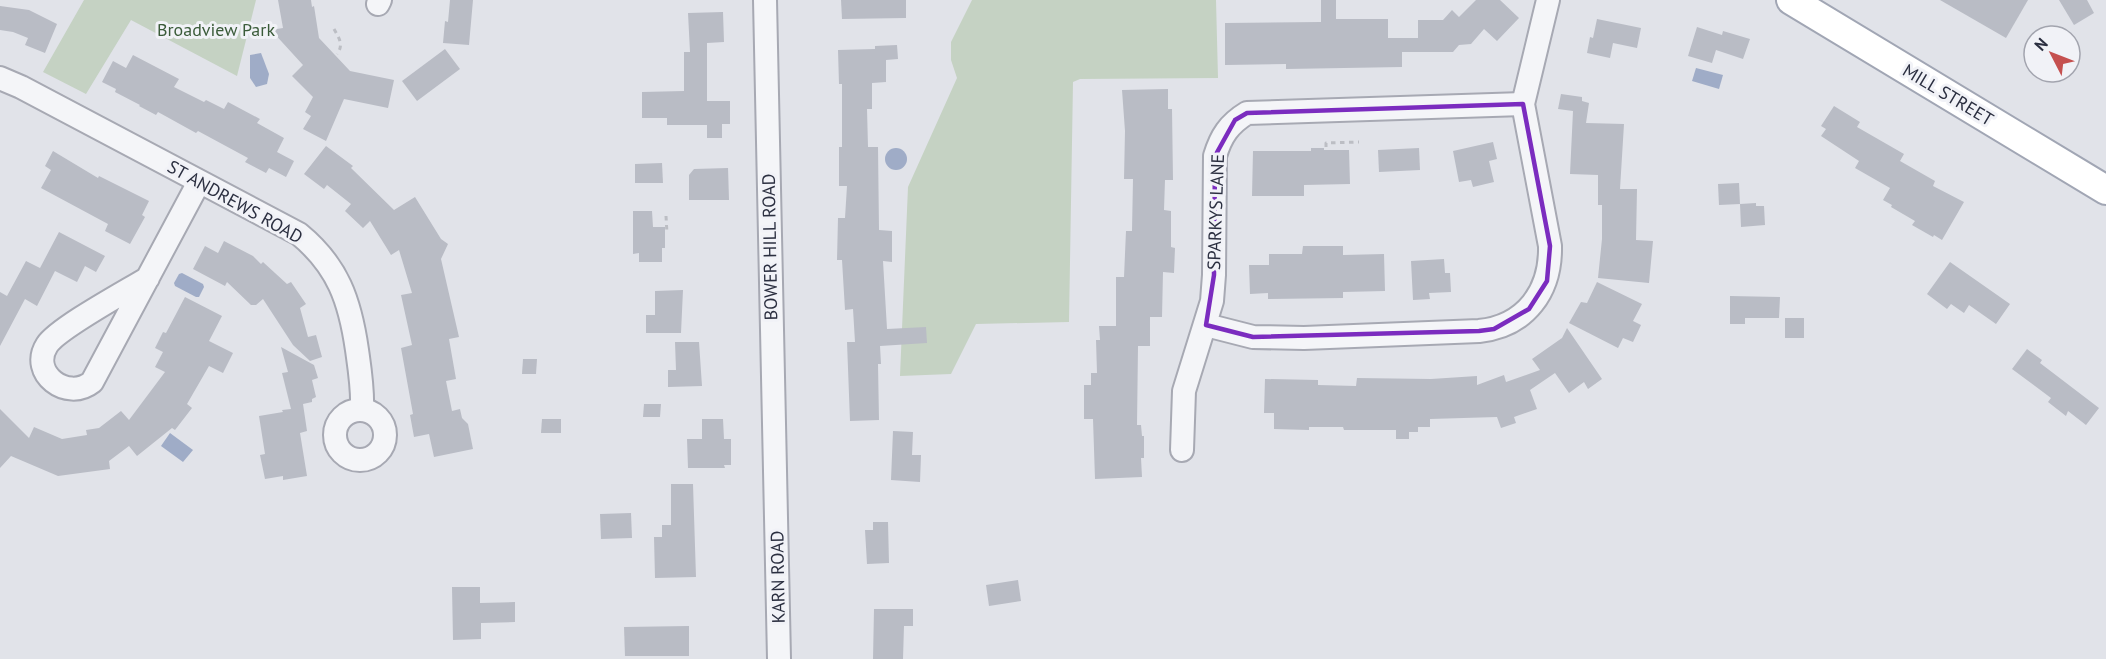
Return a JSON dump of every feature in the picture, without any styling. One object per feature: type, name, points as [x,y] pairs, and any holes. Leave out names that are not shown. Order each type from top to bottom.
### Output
[{"type":"main road","name":"MILL STREET","points":[[1791,0],[2106,190]]},
{"type":"street","name":"BOWER HILL ROAD","points":[[765,0],[776,494]]},
{"type":"street","points":[[1206,325],[1253,337],[1304,338],[1494,329],[1519,317],[1529,309],[1547,281],[1551,264],[1550,246],[1523,104],[1548,0]]},
{"type":"street","name":"ST ANDREWS ROAD","points":[[0,78],[300,235],[324,258],[338,277],[352,318],[362,374],[362,410]]},
{"type":"street","name":"SPARKYS LANE","points":[[1182,450],[1184,391],[1212,301],[1215,156],[1222,136],[1235,120],[1247,113],[1523,104]]},
{"type":"street","points":[[148,278],[61,332],[48,343],[44,351],[44,368],[53,382],[68,389],[85,387],[92,382],[148,278],[199,182]]},
{"type":"street","name":"KARN ROAD","points":[[776,494],[779,659]]},
{"type":"path","points":[[334,29],[341,46],[337,54]]},
{"type":"path","points":[[1326,147],[1326,143],[1359,142]]},
{"type":"path","points":[[666,216],[667,234]]},
{"type":"highlighted area","points":[[1523,104],[1550,246],[1547,281],[1529,309],[1494,329],[1479,331],[1253,337],[1206,325],[1214,275],[1215,156],[1235,120],[1247,113]]},
{"type":"green space","name":"Broadview Park","points":[[84,0],[256,0],[237,76],[131,20],[86,94],[43,72]]},
{"type":"green space","points":[[972,0],[1216,0],[1218,78],[1080,79],[1073,82],[1069,322],[976,324],[951,374],[900,376],[908,187],[957,78],[951,60],[951,42]]},
{"type":"water","points":[[261,53],[269,74],[267,84],[256,87],[250,78],[250,55]]},
{"type":"water","points":[[1696,68],[1723,75],[1719,89],[1692,81]]},
{"type":"water","points":[[896,148],[904,151],[907,159],[904,167],[896,170],[888,167],[885,159],[888,151]]},
{"type":"water","points":[[182,273],[203,284],[204,287],[199,297],[175,286],[174,283]]},
{"type":"water","points":[[170,433],[193,450],[183,462],[161,446]]},
{"type":"building","points":[[278,0],[311,0],[319,38],[350,71],[394,80],[388,108],[344,99],[326,141],[303,129],[311,116],[305,112],[313,97],[292,76],[303,65],[271,30],[283,28]]},
{"type":"building","points":[[450,0],[473,0],[469,45],[443,43]]},
{"type":"building","points":[[841,0],[906,0],[906,18],[842,19]]},
{"type":"building","points":[[1321,0],[1336,0],[1336,19],[1388,19],[1388,38],[1418,38],[1418,20],[1443,20],[1452,10],[1459,17],[1476,0],[1500,0],[1519,18],[1497,41],[1484,29],[1471,44],[1459,45],[1453,52],[1402,52],[1402,67],[1286,69],[1286,64],[1225,65],[1225,23],[1321,22]]},
{"type":"building","points":[[1940,0],[2028,0],[2006,38]]},
{"type":"building","points":[[2059,0],[2087,0],[2094,13],[2073,24]]},
{"type":"building","points":[[0,6],[29,10],[57,24],[45,53],[25,45],[28,38],[0,30]]},
{"type":"building","points":[[723,12],[724,42],[707,43],[707,101],[730,101],[730,124],[722,124],[722,138],[707,138],[707,125],[667,125],[667,118],[642,118],[642,92],[684,91],[684,52],[690,52],[688,13]]},
{"type":"building","points":[[1597,19],[1641,28],[1637,48],[1613,43],[1610,58],[1587,53]]},
{"type":"building","points":[[1697,27],[1722,35],[1723,31],[1750,39],[1743,59],[1716,50],[1712,63],[1688,56]]},
{"type":"building","points":[[897,45],[898,59],[886,60],[886,82],[872,83],[872,109],[867,109],[868,147],[878,147],[879,230],[892,231],[892,262],[883,261],[887,329],[926,327],[927,343],[880,346],[879,420],[850,421],[847,342],[855,342],[853,309],[845,310],[842,260],[837,260],[838,218],[845,218],[847,186],[839,186],[839,147],[842,147],[842,84],[839,84],[838,50],[875,49],[875,46]]},
{"type":"building","points":[[445,49],[460,69],[417,101],[402,81]]},
{"type":"building","points":[[133,55],[179,79],[174,87],[224,109],[228,102],[260,119],[257,123],[284,138],[277,152],[294,161],[286,177],[269,168],[266,173],[245,162],[248,158],[158,112],[156,115],[102,82],[113,61],[126,68]]},
{"type":"building","points":[[1168,89],[1168,109],[1172,109],[1173,180],[1165,180],[1164,210],[1171,211],[1171,247],[1175,248],[1174,273],[1163,272],[1162,317],[1150,317],[1150,346],[1138,346],[1137,425],[1141,425],[1142,436],[1144,436],[1144,458],[1141,458],[1142,477],[1095,479],[1093,419],[1084,419],[1084,385],[1091,385],[1091,373],[1097,373],[1096,340],[1100,340],[1099,326],[1116,326],[1116,277],[1124,277],[1126,231],[1132,231],[1133,179],[1124,179],[1125,131],[1122,90]]},
{"type":"building","points":[[1561,94],[1582,97],[1582,101],[1589,103],[1586,123],[1624,124],[1620,189],[1637,189],[1636,240],[1653,241],[1649,283],[1598,278],[1602,239],[1602,205],[1598,205],[1598,175],[1570,174],[1573,111],[1558,109]]},
{"type":"building","points":[[1834,106],[1860,122],[1857,127],[1904,154],[1900,161],[1935,181],[1933,186],[1964,202],[1942,240],[1912,225],[1915,221],[1891,207],[1892,205],[1883,200],[1890,188],[1855,168],[1859,161],[1821,136],[1826,129],[1821,126]]},
{"type":"building","points":[[1493,142],[1497,159],[1489,161],[1494,182],[1473,187],[1471,180],[1459,182],[1453,151]]},
{"type":"building","points":[[326,146],[353,166],[351,168],[394,210],[415,197],[441,239],[448,244],[441,259],[459,337],[449,339],[456,379],[446,381],[452,411],[460,409],[462,418],[468,424],[473,449],[434,457],[429,434],[414,437],[410,415],[413,414],[401,348],[412,345],[401,295],[412,293],[399,250],[391,255],[370,221],[363,228],[345,211],[351,204],[327,185],[324,189],[304,174]]},
{"type":"building","points":[[1311,148],[1349,150],[1350,184],[1304,185],[1304,196],[1252,196],[1253,151],[1311,151]]},
{"type":"building","points":[[1419,148],[1420,170],[1379,172],[1378,150]]},
{"type":"building","points":[[53,151],[98,178],[99,176],[149,201],[142,215],[145,217],[130,244],[105,231],[108,224],[41,188],[51,170],[45,166]]},
{"type":"building","points":[[662,163],[663,183],[635,183],[635,164]]},
{"type":"building","points":[[728,168],[729,200],[689,200],[689,175],[694,169]]},
{"type":"building","points":[[1739,183],[1740,204],[1719,205],[1718,184]]},
{"type":"building","points":[[1756,203],[1756,206],[1764,206],[1765,225],[1741,227],[1740,204]]},
{"type":"building","points":[[633,211],[652,211],[653,227],[665,227],[662,262],[639,262],[639,253],[633,254]]},
{"type":"building","points":[[59,232],[105,256],[96,272],[85,266],[77,282],[55,271],[37,306],[25,299],[0,346],[0,292],[7,296],[26,261],[40,268]]},
{"type":"building","points":[[224,241],[253,256],[261,264],[263,262],[287,284],[291,282],[306,304],[300,308],[308,337],[316,335],[322,357],[310,361],[293,345],[263,299],[256,305],[251,305],[227,282],[225,286],[193,269],[205,246],[218,253]]},
{"type":"building","points":[[1303,246],[1343,246],[1343,255],[1384,254],[1385,291],[1343,292],[1343,298],[1268,299],[1268,293],[1250,294],[1249,265],[1269,265],[1269,254],[1302,254]]},
{"type":"building","points":[[1444,259],[1445,273],[1450,273],[1451,292],[1429,293],[1430,299],[1413,300],[1411,261]]},
{"type":"building","points":[[1950,262],[2010,304],[1996,324],[1969,305],[1964,313],[1951,304],[1947,309],[1927,294]]},
{"type":"building","points":[[1597,282],[1642,304],[1633,321],[1641,325],[1633,342],[1623,338],[1618,348],[1569,323],[1581,302],[1587,303]]},
{"type":"building","points":[[683,290],[681,333],[646,333],[646,315],[655,315],[655,291]]},
{"type":"building","points":[[1730,296],[1780,297],[1779,318],[1745,318],[1745,324],[1730,324]]},
{"type":"building","points":[[185,297],[222,316],[209,341],[233,353],[223,373],[209,366],[187,404],[192,408],[175,430],[172,428],[137,456],[129,446],[109,461],[110,469],[58,476],[11,456],[0,468],[0,409],[29,438],[34,427],[62,439],[87,435],[86,430],[99,428],[121,411],[129,420],[165,372],[155,367],[163,352],[155,348],[163,332],[166,333]]},
{"type":"building","points":[[1785,318],[1804,318],[1804,338],[1785,338]]},
{"type":"building","points":[[1567,328],[1602,379],[1588,389],[1584,382],[1569,393],[1555,373],[1530,390],[1537,409],[1514,417],[1516,423],[1501,428],[1497,417],[1430,419],[1430,427],[1418,427],[1418,432],[1409,432],[1409,439],[1396,439],[1396,430],[1344,430],[1343,427],[1309,427],[1309,430],[1274,429],[1274,413],[1264,413],[1265,379],[1318,380],[1318,385],[1356,386],[1357,378],[1431,379],[1477,376],[1477,385],[1504,375],[1506,382],[1540,370],[1532,359],[1562,338]]},
{"type":"building","points":[[675,342],[699,342],[702,386],[668,387],[668,370],[676,370]]},
{"type":"building","points":[[281,347],[314,365],[318,378],[312,380],[316,397],[312,399],[312,402],[303,404],[307,431],[300,433],[307,476],[283,480],[283,476],[265,479],[260,455],[265,454],[259,416],[291,409],[282,373],[288,372]]},
{"type":"building","points":[[2027,349],[2042,360],[2040,363],[2099,408],[2086,425],[2068,411],[2066,416],[2048,402],[2051,398],[2012,369]]},
{"type":"building","points":[[523,359],[537,359],[536,374],[522,374]]},
{"type":"building","points":[[644,404],[661,404],[660,417],[643,417]]},
{"type":"building","points":[[542,419],[561,419],[561,433],[541,433]]},
{"type":"building","points":[[702,419],[723,419],[724,439],[731,439],[731,465],[724,465],[725,468],[688,468],[687,439],[702,439]]},
{"type":"building","points":[[893,431],[913,432],[912,455],[921,455],[920,482],[891,480]]},
{"type":"building","points":[[671,484],[693,484],[696,577],[655,578],[654,537],[662,537],[662,525],[671,525]]},
{"type":"building","points":[[631,513],[632,538],[601,539],[600,514]]},
{"type":"building","points":[[873,522],[888,522],[889,563],[867,564],[865,530],[873,530]]},
{"type":"building","points":[[1018,580],[1021,601],[989,606],[986,585]]},
{"type":"building","points":[[452,587],[480,587],[480,603],[515,602],[515,622],[481,623],[481,639],[453,640]]},
{"type":"building","points":[[874,609],[913,609],[913,626],[904,626],[903,659],[873,659]]},
{"type":"building","points":[[689,626],[689,656],[625,656],[624,627]]}]
